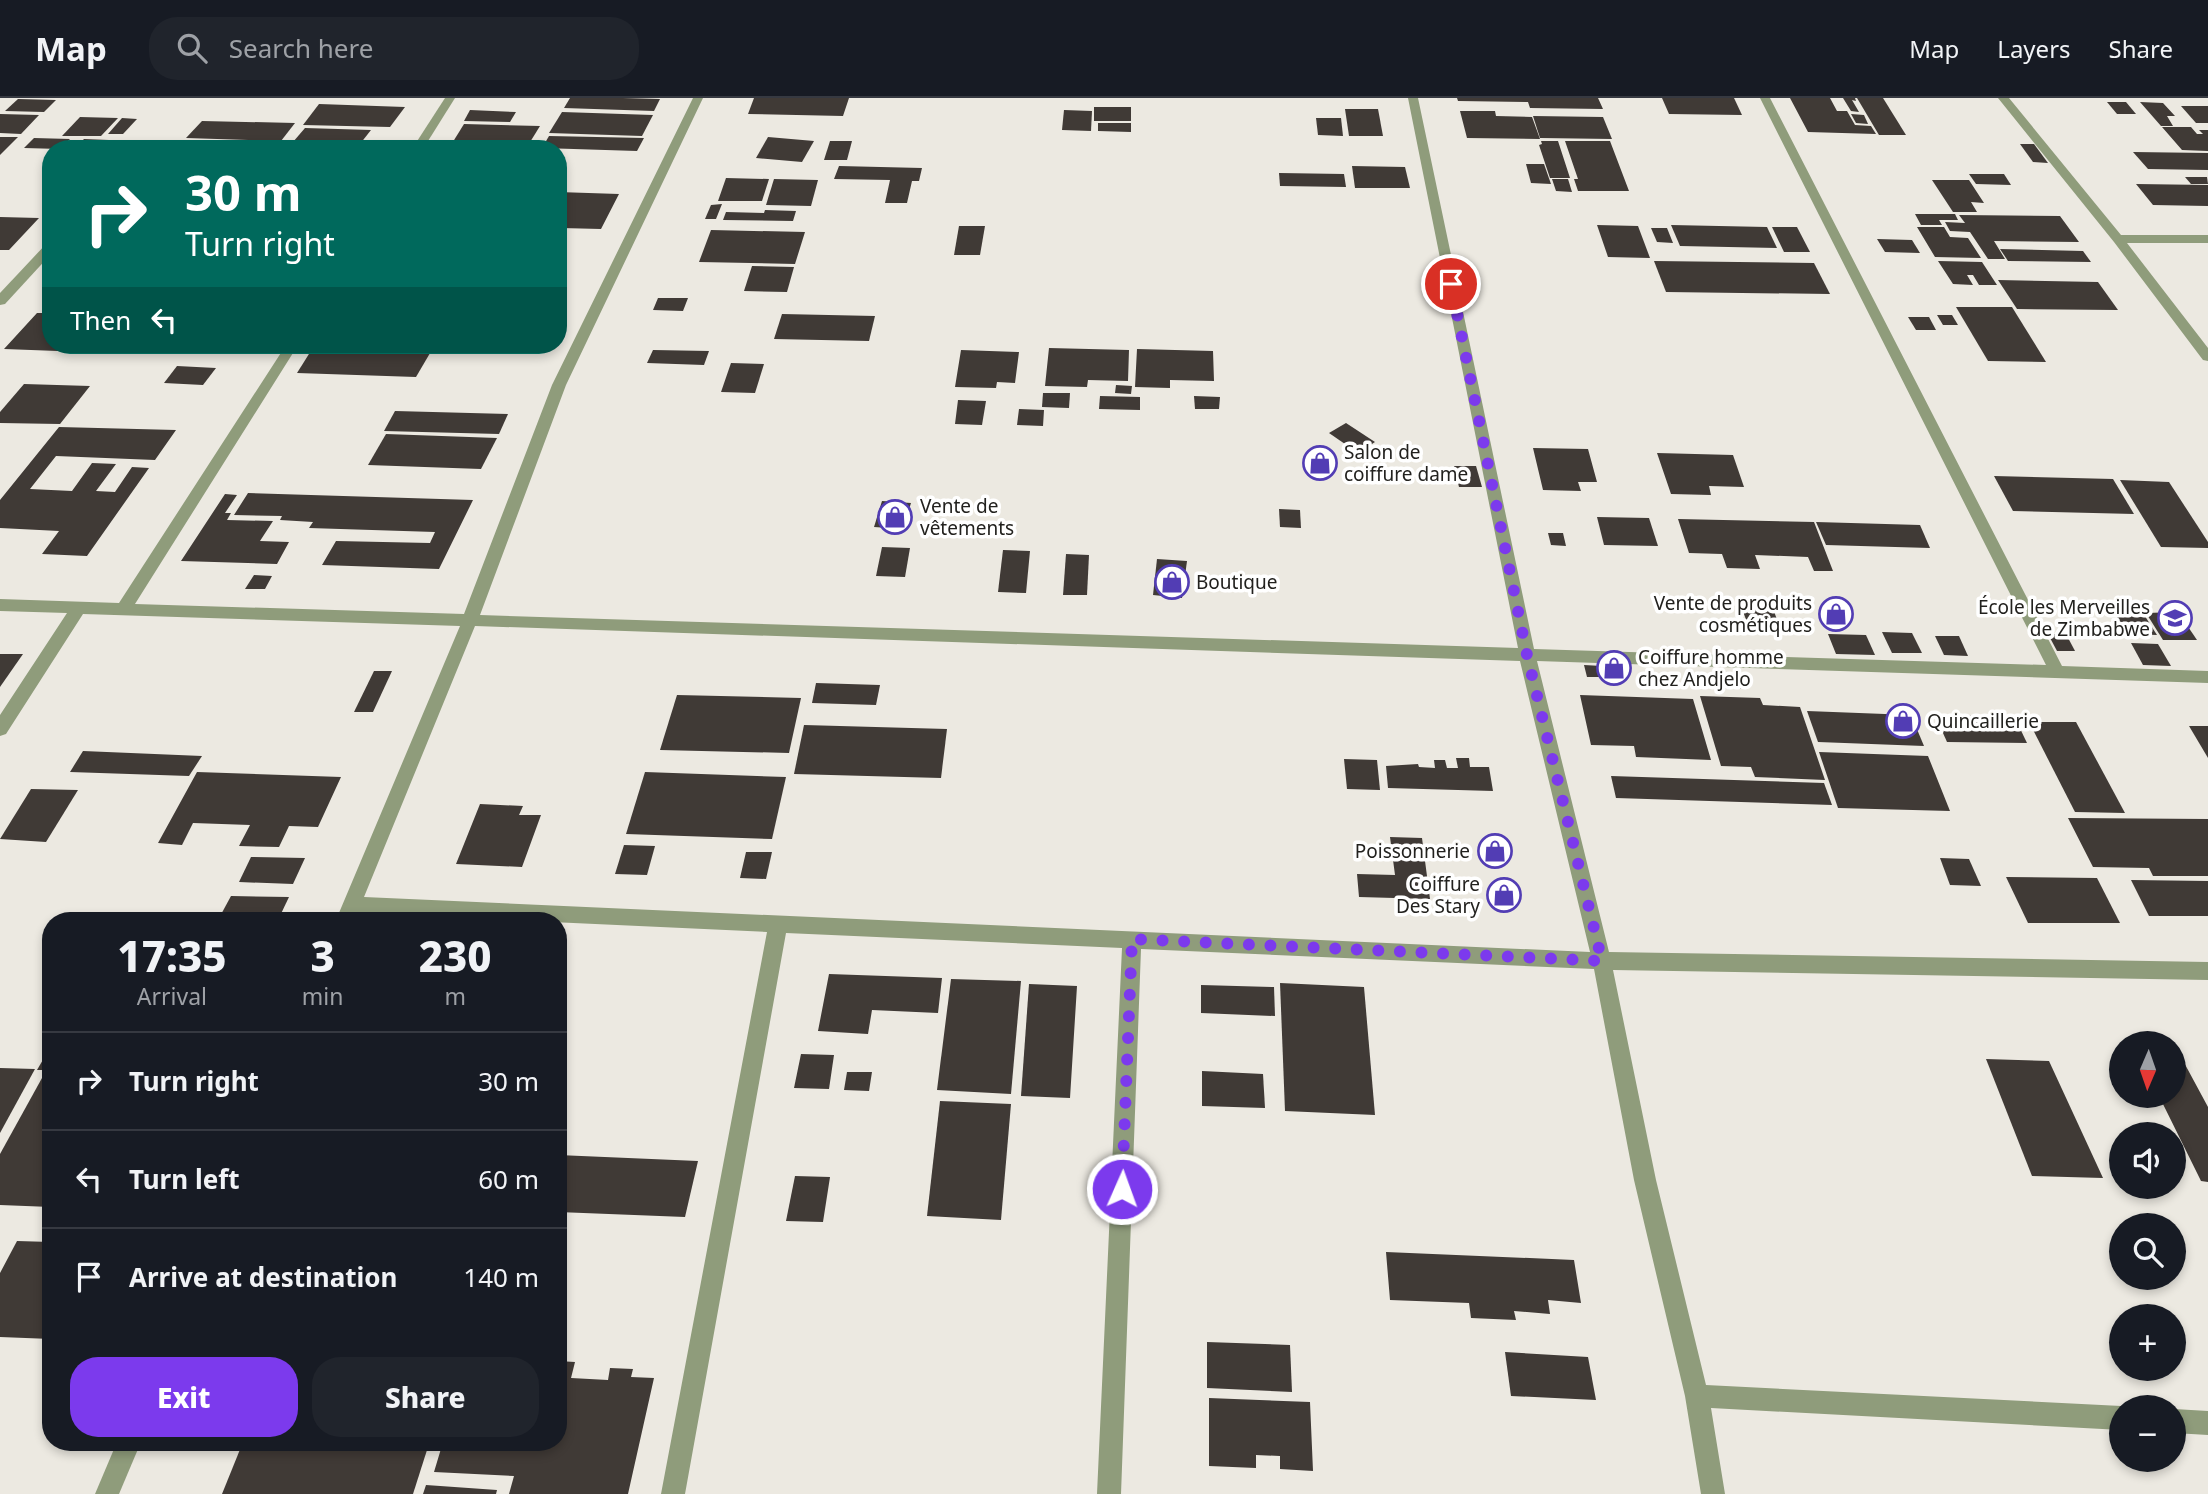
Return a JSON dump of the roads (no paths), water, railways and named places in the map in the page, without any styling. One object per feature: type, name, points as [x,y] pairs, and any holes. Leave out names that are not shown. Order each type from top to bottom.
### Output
[{"type":"street","points":[[423,140],[450,98]]},
{"type":"street","points":[[349,912],[470,620],[559,385],[698,98]]},
{"type":"street","points":[[1413,98],[1527,655],[1602,961],[1645,1180],[1697,1396],[1713,1494]]},
{"type":"street","points":[[1765,98],[2056,670]]},
{"type":"street","points":[[2003,98],[2118,239],[2208,357]]},
{"type":"street","points":[[2118,239],[2208,239]]},
{"type":"street","points":[[0,301],[42,256]]},
{"type":"street","points":[[123,609],[286,354]]},
{"type":"street","points":[[0,605],[2208,677]]},
{"type":"street","points":[[0,729],[79,607]]},
{"type":"street","points":[[567,918],[778,923],[1602,961],[2208,971]]},
{"type":"street","points":[[673,1494],[778,923]]},
{"type":"street","points":[[1109,1494],[1132,939]]},
{"type":"street","points":[[1697,1396],[2109,1417]]},
{"type":"street","points":[[2186,1422],[2208,1423]]},
{"type":"street","points":[[107,1494],[125,1451]]},
{"type":"place","name":"Salon de coiffure dame","points":[[1320,463]]},
{"type":"place","name":"Vente de vêtements","points":[[895,517]]},
{"type":"place","name":"Boutique","points":[[1172,582]]},
{"type":"place","name":"Vente de produits cosmétiques","points":[[1836,614]]},
{"type":"place","name":"École les Merveilles de Zimbabwe","points":[[2175,618]]},
{"type":"place","name":"Coiffure homme chez Andjelo","points":[[1614,668]]},
{"type":"place","name":"Quincaillerie","points":[[1903,721]]},
{"type":"place","name":"Poissonnerie","points":[[1495,851]]},
{"type":"place","name":"Coiffure Des Stary","points":[[1504,895]]}]
